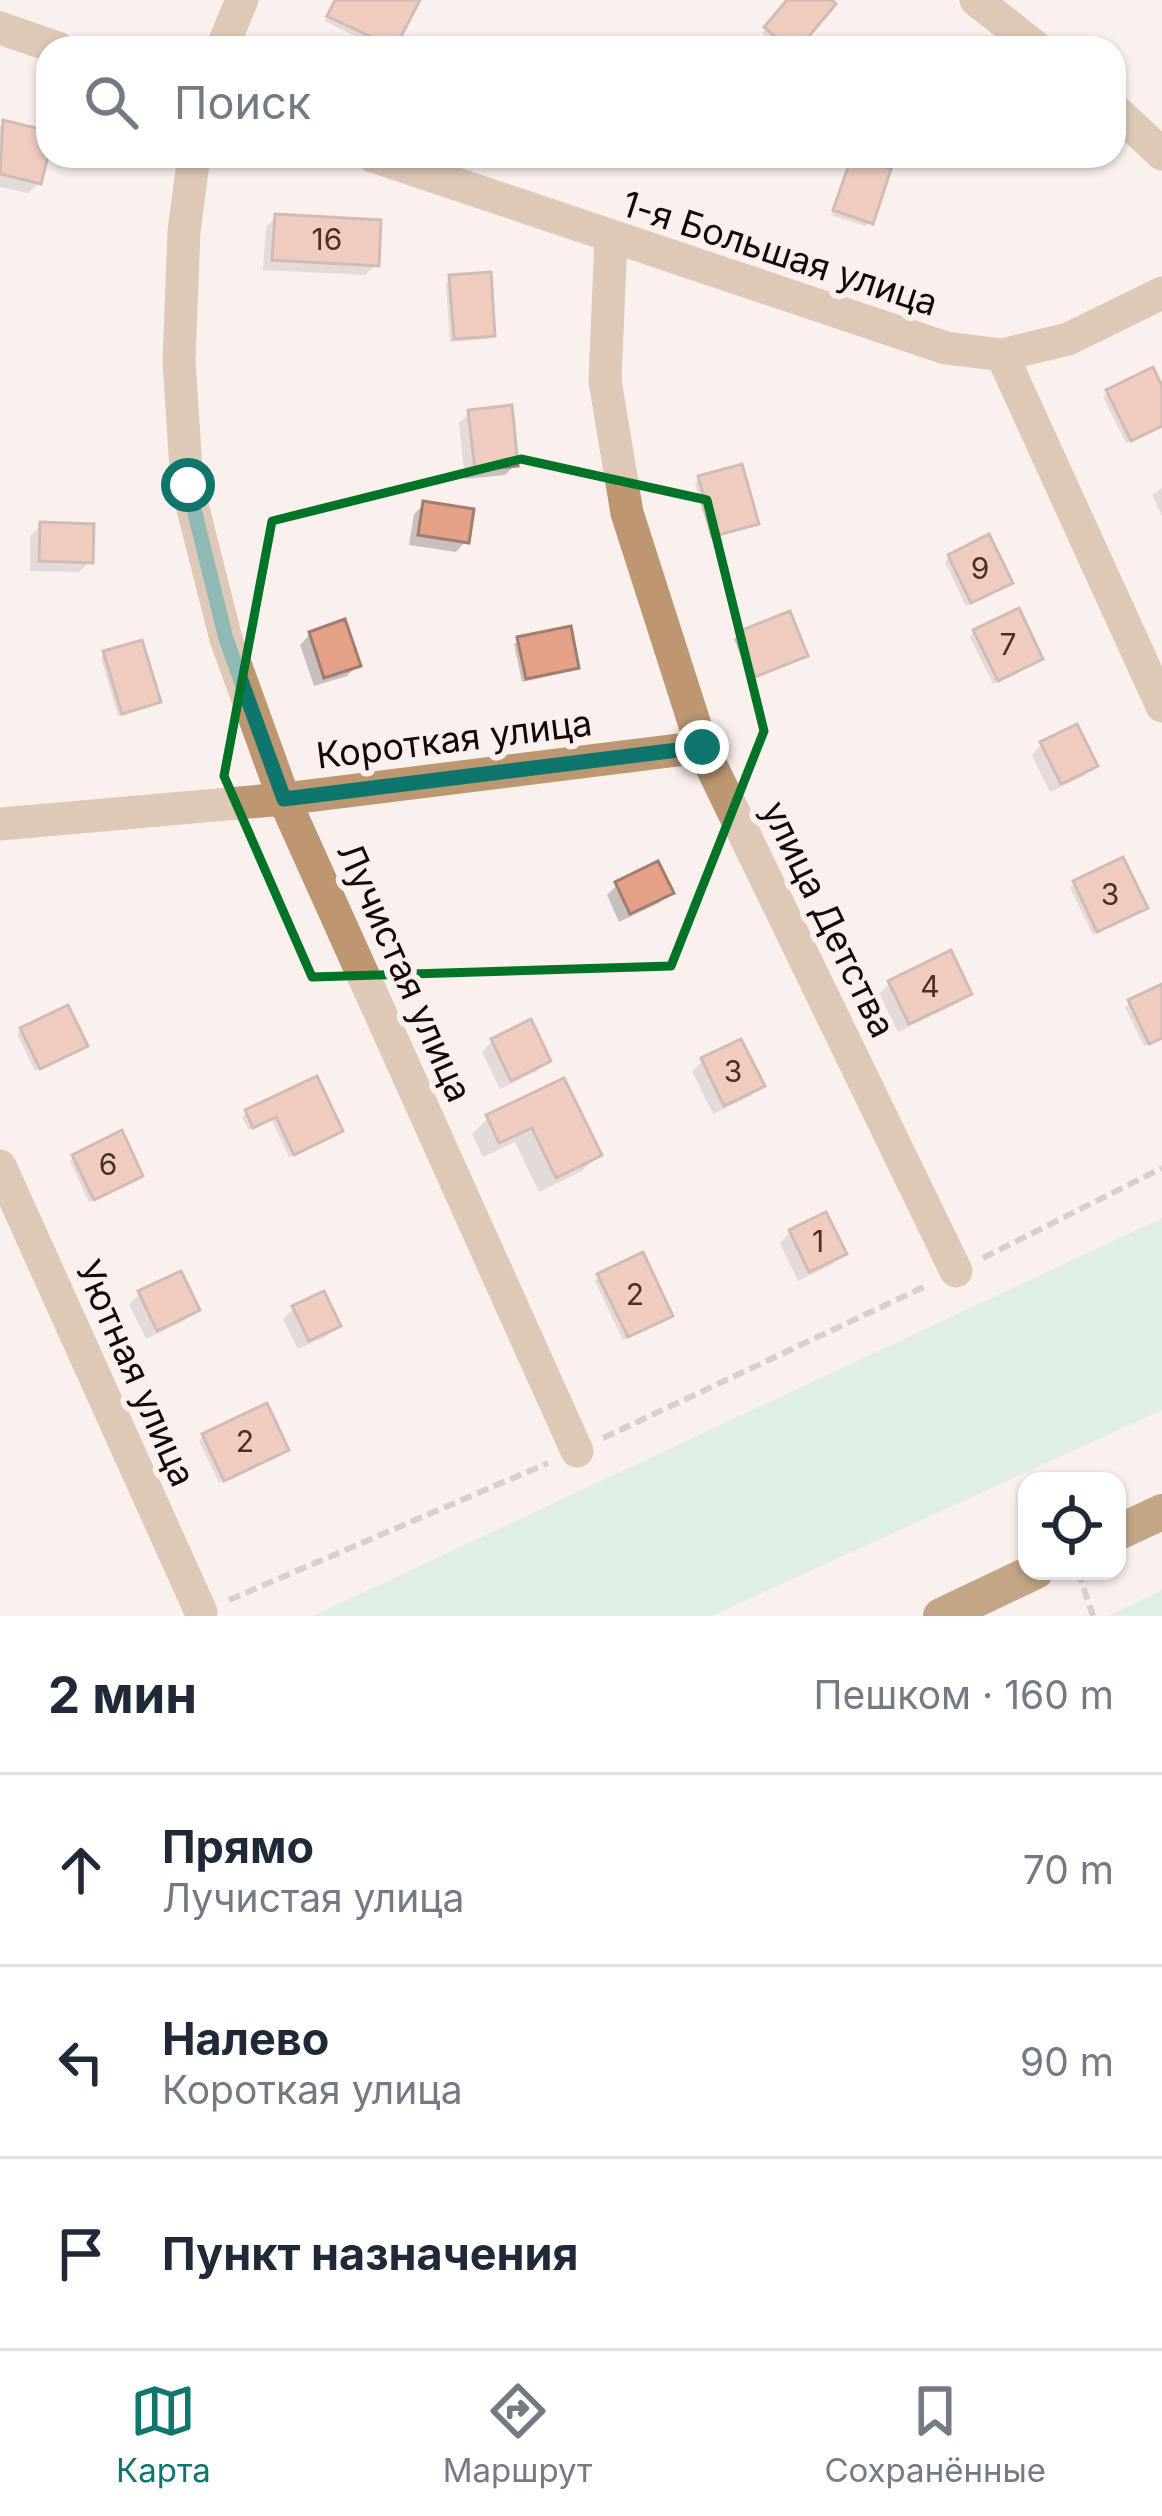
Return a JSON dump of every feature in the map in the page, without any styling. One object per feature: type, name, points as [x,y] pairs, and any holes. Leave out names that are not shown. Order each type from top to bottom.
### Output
[{"type":"main road","points":[[1126,1529],[1162,1512]]},
{"type":"main road","points":[[941,1616],[1018,1580]]},
{"type":"street","points":[[227,36],[242,0]]},
{"type":"street","points":[[976,0],[1022,36]]},
{"type":"street","points":[[0,28],[36,40]]},
{"type":"street","points":[[1126,121],[1162,154]]},
{"type":"street","name":"Лучистая улица","points":[[192,168],[184,231],[179,362],[188,485],[226,639],[284,799],[577,1450]]},
{"type":"street","name":"1-я Большая улица","points":[[408,168],[946,348],[1002,355],[1068,339],[1162,293]]},
{"type":"street","name":"улица Детства","points":[[611,238],[605,381],[627,513],[702,747],[956,1271]]},
{"type":"street","points":[[1002,355],[1162,706]]},
{"type":"street","name":"Короткая улица","points":[[0,824],[284,799],[702,747]]},
{"type":"street","name":"Уютная улица","points":[[0,1166],[201,1612]]},
{"type":"path","points":[[201,1612],[577,1450],[1162,1168]]},
{"type":"path","points":[[1081,1580],[1093,1616]]},
{"type":"highlighted area","points":[[521,459],[707,500],[764,731],[671,966],[312,977],[224,776],[272,521]]},
{"type":"green space","points":[[1162,1218],[1162,1410],[712,1616],[313,1616]]},
{"type":"green space","points":[[1162,1590],[1162,1616],[1108,1616]]},
{"type":"building","points":[[335,0],[420,0],[401,36],[370,36],[327,16]]},
{"type":"building","points":[[787,0],[832,0],[836,4],[809,36],[775,36],[764,27]]},
{"type":"building","points":[[3,120],[36,128],[36,168],[45,168],[41,184],[0,174]]},
{"type":"building","points":[[848,168],[891,169],[873,224],[833,210]]},
{"type":"building","points":[[275,214],[381,220],[379,266],[272,260]]},
{"type":"building","points":[[491,272],[495,336],[454,339],[449,275]]},
{"type":"building","points":[[1153,367],[1162,386],[1162,426],[1131,441],[1106,390]]},
{"type":"building","points":[[512,405],[518,466],[475,470],[468,410]]},
{"type":"building","points":[[742,464],[759,524],[715,536],[698,476]]},
{"type":"building","points":[[423,501],[474,509],[469,543],[418,535]]},
{"type":"building","points":[[40,522],[94,524],[93,563],[39,561]]},
{"type":"building","points":[[989,534],[1013,583],[971,603],[948,555]]},
{"type":"building","points":[[1019,608],[1043,659],[998,681],[973,630]]},
{"type":"building","points":[[790,611],[808,656],[755,677],[737,632]]},
{"type":"building","points":[[345,619],[361,666],[324,678],[309,632]]},
{"type":"building","points":[[571,626],[579,668],[526,679],[517,637]]},
{"type":"building","points":[[142,640],[161,702],[122,714],[103,651]]},
{"type":"building","points":[[1077,724],[1098,766],[1061,784],[1040,742]]},
{"type":"building","points":[[1123,857],[1148,908],[1097,932],[1073,881]]},
{"type":"building","points":[[658,861],[674,893],[630,914],[615,882]]},
{"type":"building","points":[[951,950],[972,994],[909,1024],[888,981]]},
{"type":"building","points":[[1162,984],[1162,1038],[1149,1044],[1128,1000]]},
{"type":"building","points":[[68,1005],[88,1046],[40,1069],[20,1028]]},
{"type":"building","points":[[531,1019],[551,1061],[511,1081],[491,1039]]},
{"type":"building","points":[[741,1039],[765,1086],[724,1106],[701,1058]]},
{"type":"building","points":[[317,1076],[343,1131],[294,1155],[276,1117],[253,1128],[245,1110]]},
{"type":"building","points":[[564,1078],[602,1155],[556,1178],[532,1128],[499,1143],[486,1115]]},
{"type":"building","points":[[122,1130],[143,1176],[94,1200],[72,1155]]},
{"type":"building","points":[[826,1212],[847,1254],[809,1272],[789,1230]]},
{"type":"building","points":[[643,1252],[673,1316],[628,1337],[597,1274]]},
{"type":"building","points":[[181,1271],[200,1310],[157,1331],[138,1291]]},
{"type":"building","points":[[324,1291],[341,1326],[309,1341],[292,1306]]},
{"type":"building","points":[[267,1403],[289,1450],[224,1481],[202,1434]]},
{"type":"route","points":[[188,485],[226,639],[284,799],[702,747]]}]
